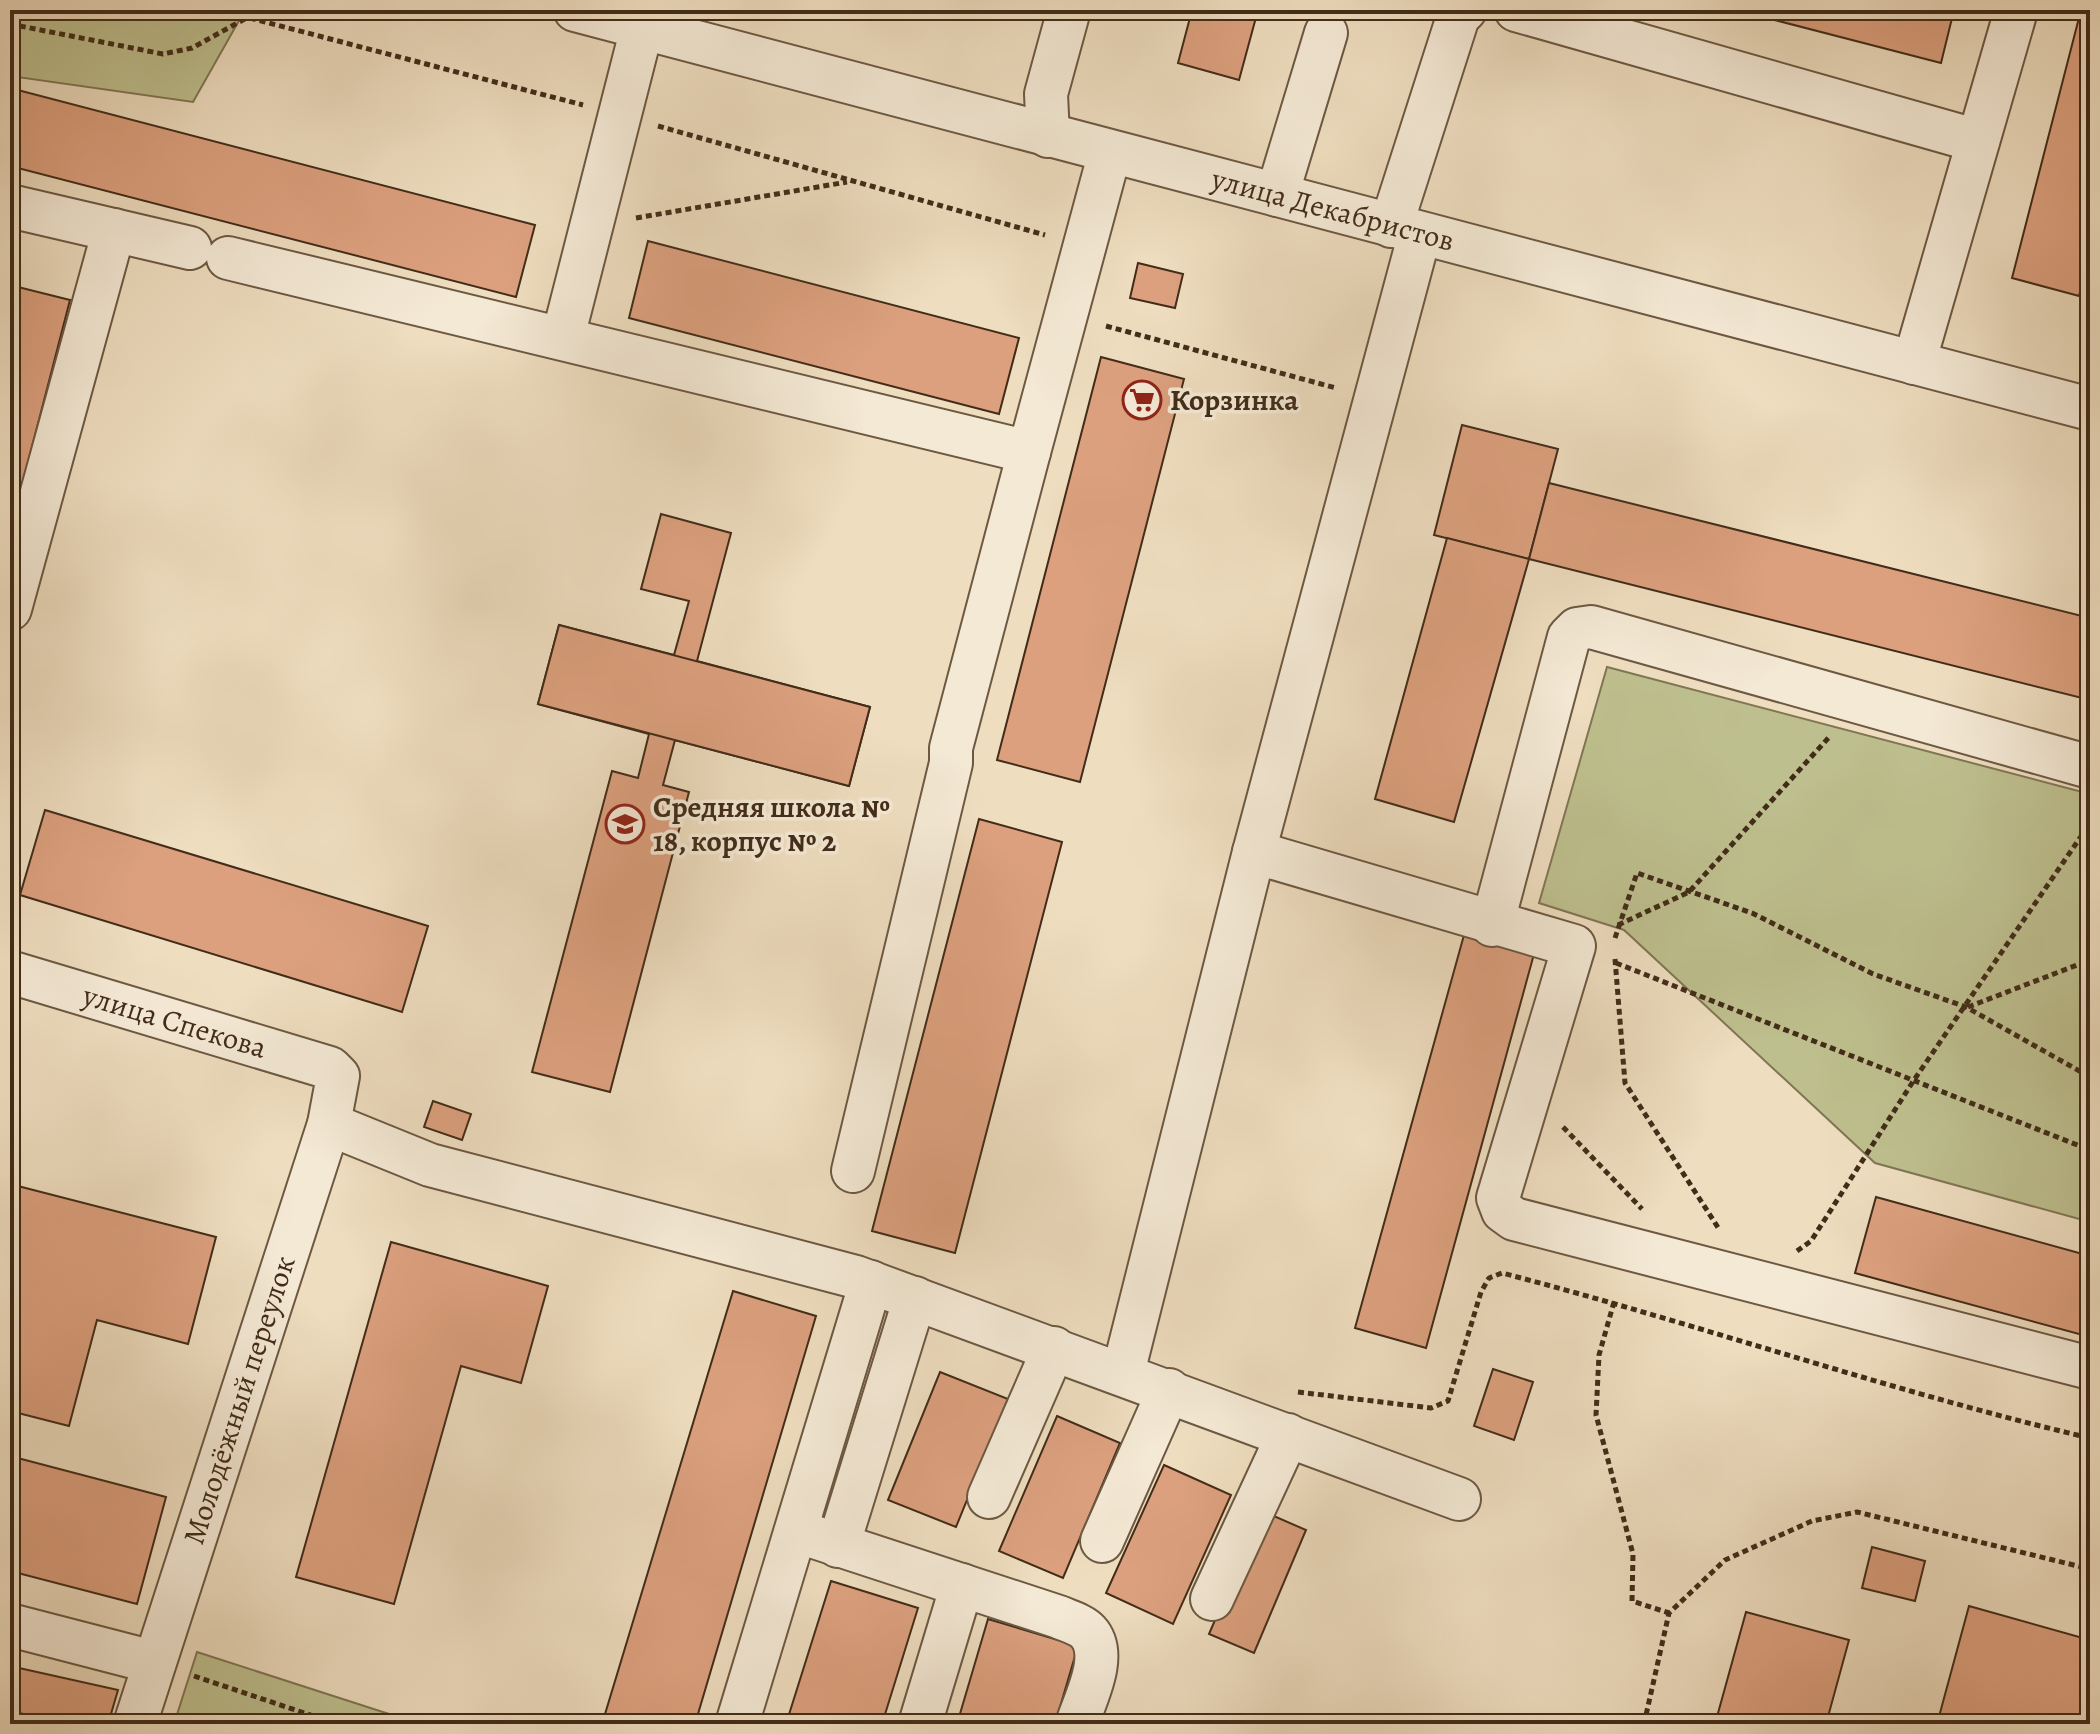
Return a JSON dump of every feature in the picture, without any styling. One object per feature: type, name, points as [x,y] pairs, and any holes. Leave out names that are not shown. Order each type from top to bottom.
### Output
[{"type":"street","name":"улица Декабристов","points":[[575,10],[2090,409]]},
{"type":"street","points":[[1048,136],[1046,94],[1069,10]]},
{"type":"street","points":[[1516,10],[1978,141]]},
{"type":"street","points":[[1123,1373],[1254,852],[1375,399],[1406,229],[1461,12]]},
{"type":"street","points":[[1914,363],[2015,14]]},
{"type":"street","points":[[563,337],[642,28]]},
{"type":"street","points":[[1277,195],[1326,33]]},
{"type":"street","points":[[853,1171],[951,763],[951,748],[1110,152]]},
{"type":"street","points":[[10,206],[563,337],[1029,452]]},
{"type":"street","points":[[10,609],[114,230]]},
{"type":"street","points":[[1492,925],[1569,637],[1577,629],[1591,627],[2090,767]]},
{"type":"street","points":[[1254,852],[1492,925],[1574,946],[1498,1198],[1503,1211],[1514,1219],[2090,1368]]},
{"type":"street","name":"улица Спекова","points":[[10,972],[330,1068],[338,1076]]},
{"type":"street","name":"Молодёжный переулок","points":[[135,1724],[329,1124],[338,1076]]},
{"type":"street","points":[[329,1124],[430,1165],[871,1282],[1459,1499]]},
{"type":"street","points":[[737,1724],[871,1282]]},
{"type":"street","points":[[838,1546],[915,1298]]},
{"type":"street","points":[[989,1497],[1054,1348]]},
{"type":"street","points":[[1102,1541],[1169,1390]]},
{"type":"street","points":[[1212,1599],[1288,1435]]},
{"type":"street","points":[[796,1531],[1059,1617],[1087,1631],[1096,1648],[1096,1664],[1077,1724]]},
{"type":"street","points":[[920,1724],[962,1585]]},
{"type":"street","points":[[10,1625],[153,1662]]},
{"type":"path","points":[[10,24],[163,54],[192,48],[261,10]]},
{"type":"path","points":[[250,18],[621,115],[848,182],[1085,245]]},
{"type":"path","points":[[591,226],[848,182]]},
{"type":"path","points":[[1066,315],[1375,399]]},
{"type":"path","points":[[1574,946],[1689,892],[1860,702]]},
{"type":"path","points":[[1754,1283],[1811,1241],[1914,1080],[2082,835],[2090,830]]},
{"type":"path","points":[[1719,1230],[1625,1083],[1612,946],[1637,873],[1752,913],[1873,974],[1966,1007],[2090,1077]]},
{"type":"path","points":[[1574,946],[2090,1150]]},
{"type":"path","points":[[1966,1007],[2090,960]]},
{"type":"path","points":[[1530,1093],[1648,1215]]},
{"type":"path","points":[[1292,1392],[1431,1408],[1448,1401],[1481,1292],[1489,1278],[1502,1273],[1614,1302],[1983,1414],[2090,1438]]},
{"type":"path","points":[[1614,1302],[1599,1355],[1596,1415],[1633,1554],[1632,1601],[1669,1613]]},
{"type":"path","points":[[1644,1724],[1669,1613],[1725,1560],[1812,1521],[1857,1512],[2090,1569]]},
{"type":"path","points":[[153,1662],[333,1723]]},
{"type":"green space","points":[[10,10],[245,10],[193,102],[10,76]]},
{"type":"green space","points":[[1607,667],[2090,794],[2090,1222],[1875,1163],[1624,930],[1539,903]]},
{"type":"green space","points":[[197,1652],[420,1724],[174,1724]]},
{"type":"building","points":[[1192,10],[1258,10],[1239,80],[1178,63]]},
{"type":"building","points":[[1736,10],[1954,10],[1941,63]]},
{"type":"building","points":[[2081,10],[2090,10],[2090,254],[2079,296],[2012,278]]},
{"type":"building","points":[[10,88],[535,225],[516,297],[10,166]]},
{"type":"building","points":[[648,241],[1019,338],[999,414],[629,318]]},
{"type":"building","points":[[1138,263],[1183,274],[1175,308],[1130,298]]},
{"type":"building","points":[[10,285],[70,300],[10,532]]},
{"type":"building","points":[[1101,357],[1184,379],[1080,782],[997,760]]},
{"type":"building","points":[[1462,425],[1558,449],[1529,559],[1434,535]]},
{"type":"building","points":[[1549,483],[2090,618],[2090,700],[1529,559]]},
{"type":"building","points":[[661,514],[731,533],[697,661],[870,707],[849,786],[675,740],[663,785],[689,792],[610,1092],[532,1072],[612,771],[638,778],[649,734],[538,704],[559,625],[674,655],[689,601],[641,589]]},
{"type":"building","points":[[1447,538],[1529,559],[1454,822],[1375,799]]},
{"type":"building","points":[[559,625],[870,707],[849,786],[538,704]]},
{"type":"building","points":[[45,810],[428,926],[402,1012],[20,895]]},
{"type":"building","points":[[979,819],[1062,842],[955,1253],[872,1231]]},
{"type":"building","points":[[1464,935],[1534,954],[1426,1348],[1355,1328]]},
{"type":"building","points":[[433,1101],[471,1114],[462,1140],[424,1127]]},
{"type":"building","points":[[10,1184],[216,1237],[188,1344],[97,1320],[69,1426],[10,1411],[10,1300],[16,1278],[10,1276]]},
{"type":"building","points":[[1876,1197],[2090,1256],[2090,1337],[1855,1273]]},
{"type":"building","points":[[391,1242],[548,1286],[521,1383],[461,1366],[394,1604],[296,1577]]},
{"type":"building","points":[[733,1291],[816,1316],[695,1724],[602,1724]]},
{"type":"building","points":[[1493,1369],[1533,1382],[1514,1440],[1474,1426]]},
{"type":"building","points":[[940,1372],[1008,1399],[956,1527],[888,1500]]},
{"type":"building","points":[[1057,1416],[1120,1443],[1063,1578],[999,1551]]},
{"type":"building","points":[[10,1456],[166,1497],[137,1604],[10,1571]]},
{"type":"building","points":[[1164,1465],[1231,1495],[1173,1624],[1106,1593]]},
{"type":"building","points":[[1262,1511],[1306,1530],[1254,1653],[1209,1634]]},
{"type":"building","points":[[1872,1547],[1925,1561],[1915,1601],[1862,1588]]},
{"type":"building","points":[[831,1581],[918,1608],[882,1724],[786,1724]]},
{"type":"building","points":[[1969,1606],[2090,1640],[2090,1724],[1937,1724]]},
{"type":"building","points":[[1746,1612],[1849,1640],[1826,1724],[1715,1724]]},
{"type":"building","points":[[988,1619],[1078,1646],[1055,1724],[957,1724]]},
{"type":"building","points":[[10,1666],[118,1690],[108,1724],[69,1724],[10,1711]]},
{"type":"place","name":"Корзинка","points":[[1142,400]]},
{"type":"place","name":"Средняя школа № 18, корпус № 2","points":[[625,824]]}]
